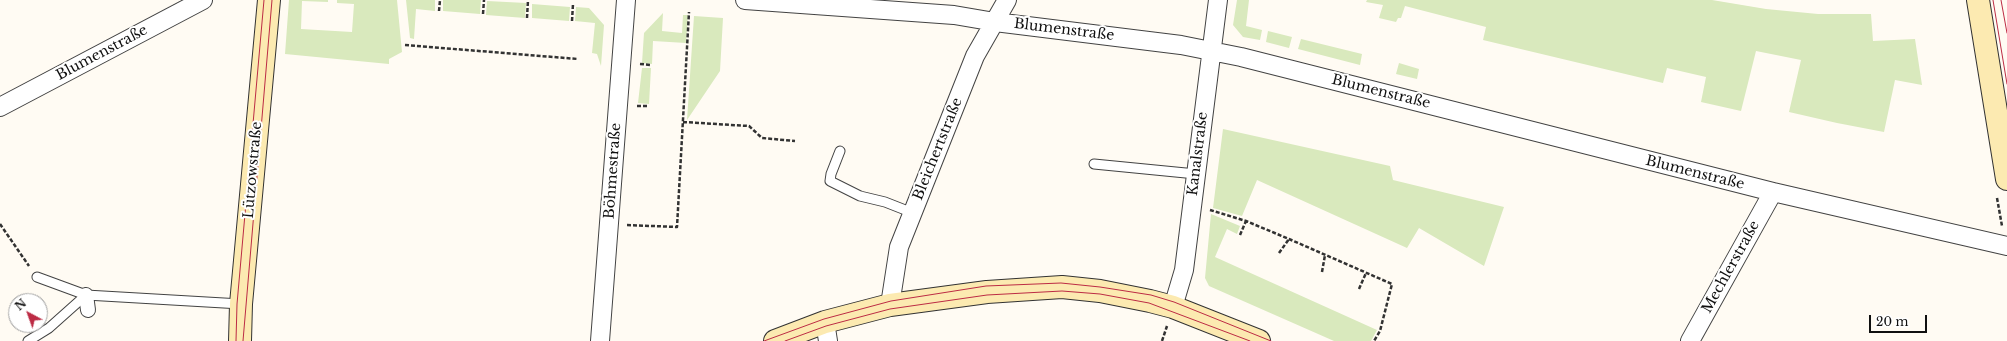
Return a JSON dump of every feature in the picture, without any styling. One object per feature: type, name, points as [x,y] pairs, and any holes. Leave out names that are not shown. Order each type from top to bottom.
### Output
[{"type":"main road","name":"Lützowstraße","points":[[240,341],[241,304],[269,0]]},
{"type":"main road","points":[[1978,0],[2007,179]]},
{"type":"main road","points":[[775,341],[826,331],[890,305],[987,292],[1062,287],[1100,291],[1173,307],[1257,341]]},
{"type":"street","name":"Blumenstraße","points":[[0,107],[203,0]]},
{"type":"street","name":"Böhmestraße","points":[[600,341],[626,0]]},
{"type":"street","name":"Blumenstraße","points":[[745,0],[954,15],[995,22],[1166,43],[1211,51],[1241,57],[1773,192],[2007,246]]},
{"type":"street","name":"Bleichertstraße","points":[[890,305],[899,247],[975,56],[1007,0]]},
{"type":"street","name":"Kanalstraße","points":[[1173,307],[1184,270],[1218,0]]},
{"type":"street","name":"Mechlerstraße","points":[[1690,341],[1773,192]]},
{"type":"street","points":[[86,295],[88,310]]},
{"type":"lane","points":[[840,151],[831,174],[830,181],[860,196],[886,202],[913,213]]},
{"type":"lane","points":[[1094,164],[1196,174]]},
{"type":"lane","points":[[37,278],[86,295],[241,304]]},
{"type":"lane","points":[[28,341],[49,328],[86,295]]},
{"type":"path","points":[[439,11],[440,0]]},
{"type":"path","points":[[483,14],[484,0]]},
{"type":"path","points":[[527,18],[528,0]]},
{"type":"path","points":[[572,21],[573,4]]},
{"type":"path","points":[[626,225],[677,227],[689,12]]},
{"type":"path","points":[[405,45],[578,58]]},
{"type":"path","points":[[639,64],[651,65]]},
{"type":"path","points":[[635,106],[648,106]]},
{"type":"path","points":[[683,122],[749,126],[762,138],[795,141]]},
{"type":"path","points":[[1192,202],[1289,238],[1392,284],[1380,330],[1374,341]]},
{"type":"path","points":[[1240,235],[1246,221]]},
{"type":"path","points":[[0,224],[37,278]]},
{"type":"path","points":[[1279,253],[1289,238]]},
{"type":"path","points":[[1322,272],[1325,255]]},
{"type":"path","points":[[1359,289],[1366,273]]},
{"type":"green space","points":[[289,0],[328,0],[328,2],[302,1],[301,29],[352,32],[354,4],[337,3],[337,0],[397,0],[402,52],[389,59],[389,64],[285,54]]},
{"type":"green space","points":[[406,0],[435,0],[435,11],[416,9],[414,39],[410,38]]},
{"type":"green space","points":[[443,0],[481,0],[480,14],[443,11]]},
{"type":"green space","points":[[1237,0],[1249,0],[1246,26],[1262,30],[1260,40],[1243,37],[1233,25]]},
{"type":"green space","points":[[1367,0],[1712,0],[1766,9],[1818,14],[1871,14],[1873,41],[1915,39],[1922,85],[1895,80],[1884,132],[1837,123],[1789,112],[1801,60],[1756,51],[1741,111],[1701,102],[1706,77],[1667,68],[1663,83],[1483,40],[1486,27],[1405,6],[1401,18],[1398,18],[1396,22],[1379,18],[1383,5],[1366,2]]},
{"type":"green space","points":[[487,1],[526,3],[525,18],[486,15]]},
{"type":"green space","points":[[532,4],[570,7],[569,21],[532,18]]},
{"type":"green space","points":[[576,7],[589,8],[604,25],[601,66],[597,54],[592,53],[595,23],[575,21]]},
{"type":"green space","points":[[663,13],[662,31],[682,33],[683,15],[688,15],[686,43],[653,41],[652,64],[642,63],[644,33]]},
{"type":"green space","points":[[694,16],[723,18],[720,71],[687,120]]},
{"type":"green space","points":[[1268,31],[1292,37],[1289,48],[1266,42]]},
{"type":"green space","points":[[1301,39],[1362,54],[1360,65],[1298,49]]},
{"type":"green space","points":[[1399,63],[1419,69],[1417,79],[1396,74]]},
{"type":"green space","points":[[642,68],[651,68],[649,104],[638,103]]},
{"type":"green space","points":[[1223,129],[1390,166],[1393,180],[1504,207],[1484,266],[1419,228],[1407,248],[1257,180],[1242,216],[1213,208]]},
{"type":"green space","points":[[1211,214],[1240,226],[1237,234],[1227,229],[1215,257],[1377,330],[1371,341],[1334,341],[1209,286],[1205,278]]},
{"type":"tram line","points":[[236,341],[237,304],[264,0]]},
{"type":"tram line","points":[[243,341],[272,0]]},
{"type":"tram line","points":[[1993,0],[2007,84]]},
{"type":"tram line","points":[[2001,0],[2007,33]]},
{"type":"tram line","points":[[764,341],[824,319],[891,301],[986,286],[1061,283],[1151,295],[1174,302],[1271,341]]},
{"type":"tram line","points":[[785,341],[826,326],[890,309],[987,295],[1062,291],[1100,294],[1149,303],[1250,341]]}]
